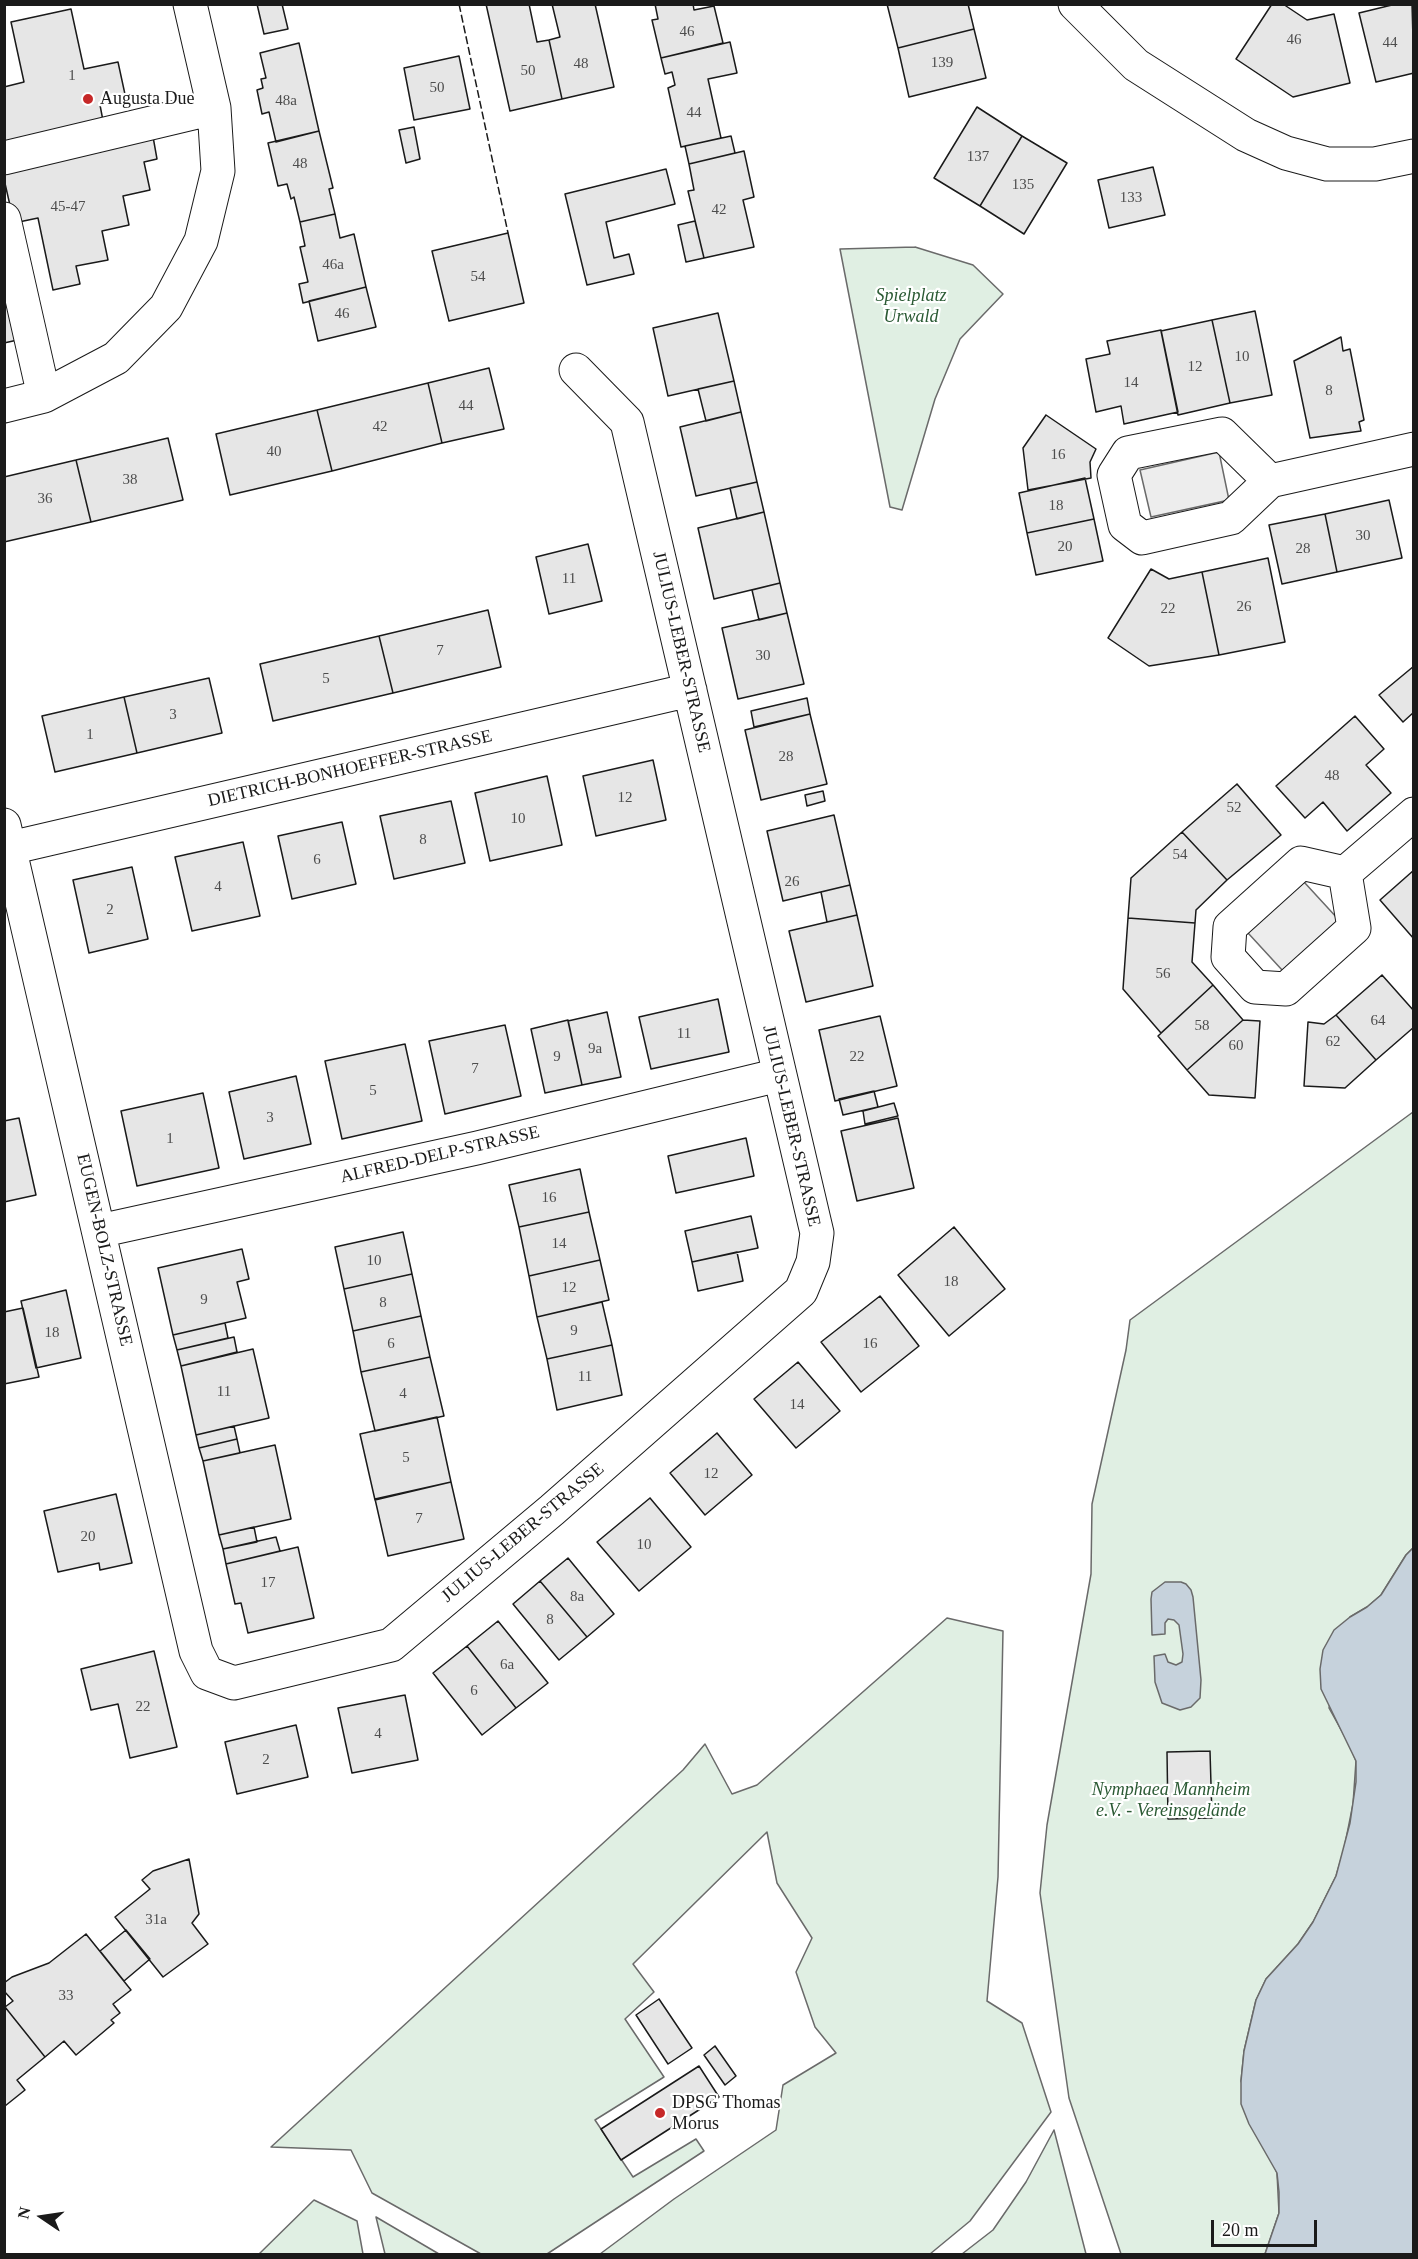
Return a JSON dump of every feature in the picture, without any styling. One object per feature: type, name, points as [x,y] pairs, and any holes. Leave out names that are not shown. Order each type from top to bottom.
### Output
[{"type":"street","points":[[4,406],[44,396],[116,358],[166,307],[201,241],[218,171],[214,108],[190,4]]},
{"type":"street","points":[[1075,4],[1136,65],[1246,135],[1286,153],[1327,164],[1375,164],[1413,156]]},
{"type":"street","points":[[4,158],[214,108]]},
{"type":"street","points":[[4,219],[44,396]]},
{"type":"street","name":"JULIUS-LEBER-STRASSE","points":[[207,1673],[234,1683],[391,1645],[552,1510],[801,1291],[813,1262],[817,1233],[627,422],[576,370]]},
{"type":"street","points":[[1270,481],[1413,449]]},
{"type":"street","name":"DIETRICH-BONHOEFFER-STRASSE","points":[[7,837],[690,690]]},
{"type":"street","points":[[1345,873],[1413,814]]},
{"type":"street","name":"EUGEN-BOLZ-STRASSE","points":[[7,837],[196,1651],[207,1673]]},
{"type":"street","name":"ALFRED-DELP-STRASSE","points":[[99,1231],[477,1149],[779,1075]]},
{"type":"green space","name":"Spielplatz Urwald","points":[[915,247],[973,265],[1003,294],[960,339],[935,399],[902,510],[890,507],[840,249]]},
{"type":"green space","name":"Nymphaea Mannheim e.V. - Vereinsgelände","points":[[1413,1112],[1413,1548],[1406,1555],[1381,1595],[1350,1617],[1329,1708],[1356,1761],[1353,1804],[1344,1849],[1336,1876],[1313,1922],[1298,1944],[1266,1979],[1256,2000],[1244,2051],[1241,2081],[1277,2173],[1279,2213],[1265,2254],[1121,2254],[1069,2098],[1040,1893],[1047,1825],[1091,1574],[1092,1504],[1126,1350],[1130,1320]]},
{"type":"green space","points":[[947,1618],[1003,1631],[998,1877],[987,2001],[1022,2023],[1051,2112],[970,2221],[930,2254],[600,2254],[674,2199],[776,2130],[783,2085],[836,2053],[815,2027],[796,1972],[812,1938],[777,1883],[767,1832],[633,1964],[654,1992],[625,2019],[664,2077],[595,2120],[633,2177],[696,2139],[704,2151],[547,2254],[481,2254],[372,2193],[351,2150],[271,2147],[683,1770],[705,1744],[732,1794],[757,1785]]},
{"type":"green space","points":[[1054,2130],[1086,2254],[962,2254],[993,2230],[1026,2182]]},
{"type":"green space","points":[[314,2200],[357,2221],[363,2254],[259,2254]]},
{"type":"green space","points":[[376,2217],[439,2254],[385,2254]]},
{"type":"shaded area","points":[[1219,452],[1229,500],[1151,517],[1140,470]]},
{"type":"shaded area","points":[[1293,870],[1350,932],[1294,983],[1237,921]]},
{"type":"shaded area","points":[[1413,1548],[1413,2254],[1265,2254],[1279,2213],[1279,2192],[1277,2173],[1249,2124],[1241,2104],[1244,2051],[1256,2000],[1266,1979],[1298,1944],[1313,1922],[1336,1876],[1350,1823],[1356,1782],[1356,1761],[1321,1689],[1320,1669],[1323,1650],[1334,1630],[1381,1595],[1406,1555]]},
{"type":"shaded area","points":[[1165,1582],[1186,1584],[1193,1597],[1201,1680],[1200,1698],[1191,1707],[1180,1710],[1162,1703],[1155,1682],[1154,1656],[1165,1654],[1168,1662],[1176,1665],[1182,1662],[1183,1654],[1179,1625],[1174,1620],[1168,1619],[1165,1623],[1165,1634],[1152,1635],[1152,1592]]},
{"type":"building","points":[[257,4],[282,4],[288,29],[264,34]]},
{"type":"building","points":[[486,4],[529,4],[537,42],[549,40],[562,99],[510,111]]},
{"type":"building","points":[[552,4],[595,4],[614,87],[562,99],[549,40],[560,37]]},
{"type":"building","points":[[655,4],[693,4],[694,10],[714,6],[723,43],[661,58],[652,20],[658,19]]},
{"type":"building","points":[[887,4],[968,4],[974,29],[898,48]]},
{"type":"building","points":[[1272,4],[1283,4],[1307,20],[1334,14],[1350,83],[1293,97],[1236,59]]},
{"type":"building","points":[[1396,4],[1412,4],[1414,73],[1376,82],[1359,13]]},
{"type":"building","points":[[71,9],[84,69],[118,62],[126,99],[100,105],[104,126],[4,148],[4,87],[24,82],[11,22]]},
{"type":"building","points":[[974,29],[986,78],[909,97],[898,48]]},
{"type":"building","points":[[730,42],[737,73],[708,79],[721,138],[681,147],[668,88],[675,85],[672,72],[665,74],[661,58]]},
{"type":"building","points":[[299,43],[319,131],[276,142],[269,112],[262,114],[257,90],[263,88],[261,79],[266,78],[260,53]]},
{"type":"building","points":[[459,56],[470,109],[414,120],[404,68]]},
{"type":"building","points":[[977,107],[1022,136],[980,206],[934,178]]},
{"type":"building","points":[[414,127],[420,159],[406,163],[399,130]]},
{"type":"building","points":[[152,131],[157,159],[144,162],[150,190],[123,196],[129,225],[102,231],[108,260],[76,266],[80,284],[53,290],[38,218],[14,223],[4,179],[4,163]]},
{"type":"building","points":[[319,131],[333,188],[329,189],[335,214],[300,222],[294,197],[291,199],[287,184],[278,186],[268,143]]},
{"type":"building","points":[[731,136],[735,153],[689,164],[685,146]]},
{"type":"building","points":[[1022,136],[1067,163],[1024,234],[980,206]]},
{"type":"building","points":[[744,151],[754,197],[743,200],[754,247],[704,258],[688,191],[694,190],[689,164]]},
{"type":"building","points":[[1153,167],[1165,215],[1109,228],[1098,180]]},
{"type":"building","points":[[666,169],[675,204],[606,222],[614,258],[629,254],[634,274],[587,285],[565,194]]},
{"type":"building","points":[[335,214],[340,238],[354,234],[366,287],[303,303],[299,284],[308,282],[300,247],[305,246],[300,222]]},
{"type":"building","points":[[695,221],[704,258],[686,262],[678,225]]},
{"type":"building","points":[[508,233],[524,303],[449,321],[432,251]]},
{"type":"building","points":[[4,266],[22,339],[4,343]]},
{"type":"building","points":[[366,287],[376,327],[318,341],[309,301]]},
{"type":"building","points":[[1255,311],[1272,395],[1230,403],[1212,320]]},
{"type":"building","points":[[718,313],[734,381],[668,396],[653,328]]},
{"type":"building","points":[[1212,320],[1230,403],[1178,415],[1161,331]]},
{"type":"building","points":[[1161,330],[1178,412],[1124,424],[1121,406],[1096,412],[1086,359],[1110,354],[1107,341]]},
{"type":"building","points":[[1341,337],[1343,351],[1350,349],[1364,420],[1359,422],[1361,431],[1310,438],[1294,361]]},
{"type":"building","points":[[489,368],[504,429],[442,443],[428,383]]},
{"type":"building","points":[[734,381],[741,412],[706,421],[698,389]]},
{"type":"building","points":[[428,383],[442,443],[332,471],[317,410]]},
{"type":"building","points":[[317,410],[332,471],[230,495],[216,434]]},
{"type":"building","points":[[741,412],[757,482],[696,496],[680,427]]},
{"type":"building","points":[[1046,415],[1096,449],[1090,462],[1091,478],[1028,490],[1023,448]]},
{"type":"building","points":[[168,438],[183,500],[91,522],[76,460]]},
{"type":"building","points":[[76,460],[91,522],[4,542],[4,477]]},
{"type":"building","points":[[1085,478],[1094,519],[1027,533],[1019,493]]},
{"type":"building","points":[[757,482],[764,512],[737,519],[730,488]]},
{"type":"building","points":[[1389,500],[1402,558],[1337,572],[1325,514]]},
{"type":"building","points":[[764,512],[780,583],[714,599],[698,528]]},
{"type":"building","points":[[1325,514],[1337,572],[1282,584],[1269,525]]},
{"type":"building","points":[[1094,519],[1103,561],[1036,575],[1027,533]]},
{"type":"building","points":[[588,544],[602,601],[549,614],[536,557]]},
{"type":"building","points":[[1268,558],[1285,642],[1219,655],[1202,572]]},
{"type":"building","points":[[1151,569],[1169,579],[1202,572],[1219,655],[1149,666],[1108,638]]},
{"type":"building","points":[[780,583],[787,613],[759,620],[752,590]]},
{"type":"building","points":[[488,610],[501,667],[393,693],[379,636]]},
{"type":"building","points":[[787,613],[804,684],[738,699],[722,628]]},
{"type":"building","points":[[379,636],[393,693],[273,721],[260,664]]},
{"type":"building","points":[[1414,666],[1414,712],[1403,722],[1379,695]]},
{"type":"building","points":[[209,678],[222,733],[137,753],[124,697]]},
{"type":"building","points":[[124,697],[137,753],[55,772],[42,716]]},
{"type":"building","points":[[807,698],[810,714],[754,727],[751,711]]},
{"type":"building","points":[[810,714],[827,784],[761,800],[745,730]]},
{"type":"building","points":[[1355,716],[1384,749],[1366,765],[1391,793],[1347,831],[1323,802],[1305,818],[1276,786]]},
{"type":"building","points":[[653,760],[666,820],[596,836],[583,776]]},
{"type":"building","points":[[547,776],[562,845],[490,861],[475,793]]},
{"type":"building","points":[[1237,784],[1281,835],[1227,880],[1182,832]]},
{"type":"building","points":[[823,791],[825,801],[807,806],[805,795]]},
{"type":"building","points":[[451,801],[465,863],[394,879],[380,816]]},
{"type":"building","points":[[834,815],[850,885],[783,901],[767,831]]},
{"type":"building","points":[[342,822],[356,884],[292,899],[278,836]]},
{"type":"building","points":[[1182,832],[1227,880],[1196,910],[1195,923],[1128,918],[1131,878]]},
{"type":"building","points":[[243,842],[260,916],[192,931],[175,857]]},
{"type":"building","points":[[132,867],[148,939],[89,953],[73,880]]},
{"type":"building","points":[[1414,870],[1414,939],[1380,900]]},
{"type":"building","points":[[850,885],[857,915],[827,922],[821,892]]},
{"type":"building","points":[[857,915],[873,986],[806,1002],[789,931]]},
{"type":"building","points":[[1128,918],[1195,923],[1192,962],[1213,985],[1161,1033],[1123,989]]},
{"type":"building","points":[[1382,975],[1414,1011],[1414,1027],[1376,1060],[1336,1015]]},
{"type":"building","points":[[1213,985],[1243,1020],[1187,1070],[1158,1036]]},
{"type":"building","points":[[718,999],[729,1052],[651,1069],[639,1017]]},
{"type":"building","points":[[607,1012],[621,1077],[582,1085],[568,1021]]},
{"type":"building","points":[[1336,1015],[1376,1060],[1345,1088],[1304,1086],[1308,1022],[1324,1024]]},
{"type":"building","points":[[880,1016],[897,1086],[835,1101],[819,1030]]},
{"type":"building","points":[[568,1020],[582,1085],[545,1093],[531,1029]]},
{"type":"building","points":[[1243,1020],[1260,1021],[1255,1098],[1209,1095],[1187,1070]]},
{"type":"building","points":[[505,1025],[521,1096],[445,1114],[429,1041]]},
{"type":"building","points":[[405,1044],[422,1121],[342,1139],[325,1061]]},
{"type":"building","points":[[296,1076],[311,1144],[244,1159],[229,1092]]},
{"type":"building","points":[[874,1091],[878,1107],[843,1115],[839,1099]]},
{"type":"building","points":[[203,1093],[219,1168],[137,1186],[121,1111]]},
{"type":"building","points":[[894,1103],[898,1116],[865,1124],[863,1111]]},
{"type":"building","points":[[19,1118],[36,1195],[4,1202],[4,1121]]},
{"type":"building","points":[[898,1118],[914,1188],[857,1201],[841,1131]]},
{"type":"building","points":[[746,1138],[754,1176],[676,1193],[668,1156]]},
{"type":"building","points":[[580,1169],[589,1212],[519,1227],[509,1185]]},
{"type":"building","points":[[589,1212],[600,1260],[529,1276],[519,1227]]},
{"type":"building","points":[[751,1216],[758,1248],[692,1262],[685,1231]]},
{"type":"building","points":[[954,1227],[1005,1289],[949,1336],[898,1275]]},
{"type":"building","points":[[403,1232],[412,1274],[344,1289],[335,1247]]},
{"type":"building","points":[[242,1249],[249,1279],[237,1282],[246,1318],[173,1335],[158,1268]]},
{"type":"building","points":[[737,1252],[743,1281],[698,1291],[692,1262]]},
{"type":"building","points":[[600,1260],[609,1300],[537,1317],[529,1276]]},
{"type":"building","points":[[412,1274],[421,1316],[353,1331],[344,1289]]},
{"type":"building","points":[[66,1290],[81,1358],[36,1368],[21,1301]]},
{"type":"building","points":[[880,1296],[919,1346],[861,1392],[821,1342]]},
{"type":"building","points":[[602,1302],[612,1345],[547,1359],[537,1317]]},
{"type":"building","points":[[23,1308],[39,1377],[4,1384],[4,1312]]},
{"type":"building","points":[[421,1316],[430,1357],[361,1372],[353,1331]]},
{"type":"building","points":[[225,1323],[228,1338],[177,1350],[173,1335]]},
{"type":"building","points":[[234,1337],[237,1352],[181,1366],[177,1350]]},
{"type":"building","points":[[612,1345],[622,1395],[557,1410],[547,1359]]},
{"type":"building","points":[[253,1349],[269,1418],[196,1435],[181,1366]]},
{"type":"building","points":[[430,1357],[444,1416],[375,1431],[361,1372]]},
{"type":"building","points":[[798,1362],[840,1411],[796,1448],[754,1399]]},
{"type":"building","points":[[437,1417],[451,1482],[375,1500],[360,1434]]},
{"type":"building","points":[[234,1426],[237,1439],[199,1448],[196,1435]]},
{"type":"building","points":[[717,1433],[752,1475],[705,1515],[670,1473]]},
{"type":"building","points":[[237,1439],[240,1453],[203,1461],[199,1448]]},
{"type":"building","points":[[275,1445],[291,1519],[219,1535],[203,1461]]},
{"type":"building","points":[[451,1482],[464,1539],[388,1556],[375,1499]]},
{"type":"building","points":[[116,1494],[132,1563],[100,1570],[99,1563],[58,1572],[44,1511]]},
{"type":"building","points":[[650,1498],[691,1547],[639,1591],[597,1542]]},
{"type":"building","points":[[254,1527],[257,1542],[223,1549],[219,1535]]},
{"type":"building","points":[[276,1537],[280,1551],[226,1564],[223,1549]]},
{"type":"building","points":[[298,1547],[314,1618],[248,1633],[241,1603],[235,1604],[226,1564]]},
{"type":"building","points":[[568,1558],[614,1614],[587,1637],[540,1581]]},
{"type":"building","points":[[540,1581],[587,1637],[559,1660],[513,1604]]},
{"type":"building","points":[[498,1621],[548,1683],[516,1708],[467,1646]]},
{"type":"building","points":[[467,1646],[516,1708],[482,1735],[433,1673]]},
{"type":"building","points":[[154,1651],[177,1747],[130,1758],[118,1704],[91,1710],[81,1669]]},
{"type":"building","points":[[405,1695],[418,1760],[352,1773],[338,1708]]},
{"type":"building","points":[[296,1725],[308,1777],[237,1794],[225,1742]]},
{"type":"building","points":[[1210,1751],[1212,1818],[1168,1819],[1167,1752]]},
{"type":"building","points":[[189,1859],[199,1914],[192,1923],[208,1944],[163,1977],[115,1917],[150,1889],[142,1880],[153,1871]]},
{"type":"building","points":[[126,1930],[150,1959],[124,1981],[100,1951]]},
{"type":"building","points":[[86,1934],[131,1990],[113,2004],[120,2013],[111,2020],[114,2023],[76,2055],[64,2041],[45,2057],[5,2007],[13,2001],[4,1991],[4,1983],[12,1977],[49,1963]]},
{"type":"building","points":[[659,1999],[692,2048],[668,2064],[636,2015]]},
{"type":"building","points":[[5,2007],[45,2057],[17,2080],[25,2090],[5,2106]]},
{"type":"building","points":[[715,2046],[736,2076],[725,2085],[704,2055]]},
{"type":"building","name":"DPSG Thomas Morus","points":[[699,2066],[719,2097],[621,2160],[601,2129]]},
{"type":"fence","points":[[459,4],[508,233]]},
{"type":"place","name":"Augusta Due","points":[[88,99]]},
{"type":"place","name":"DPSG Thomas Morus","points":[[660,2113]]}]
